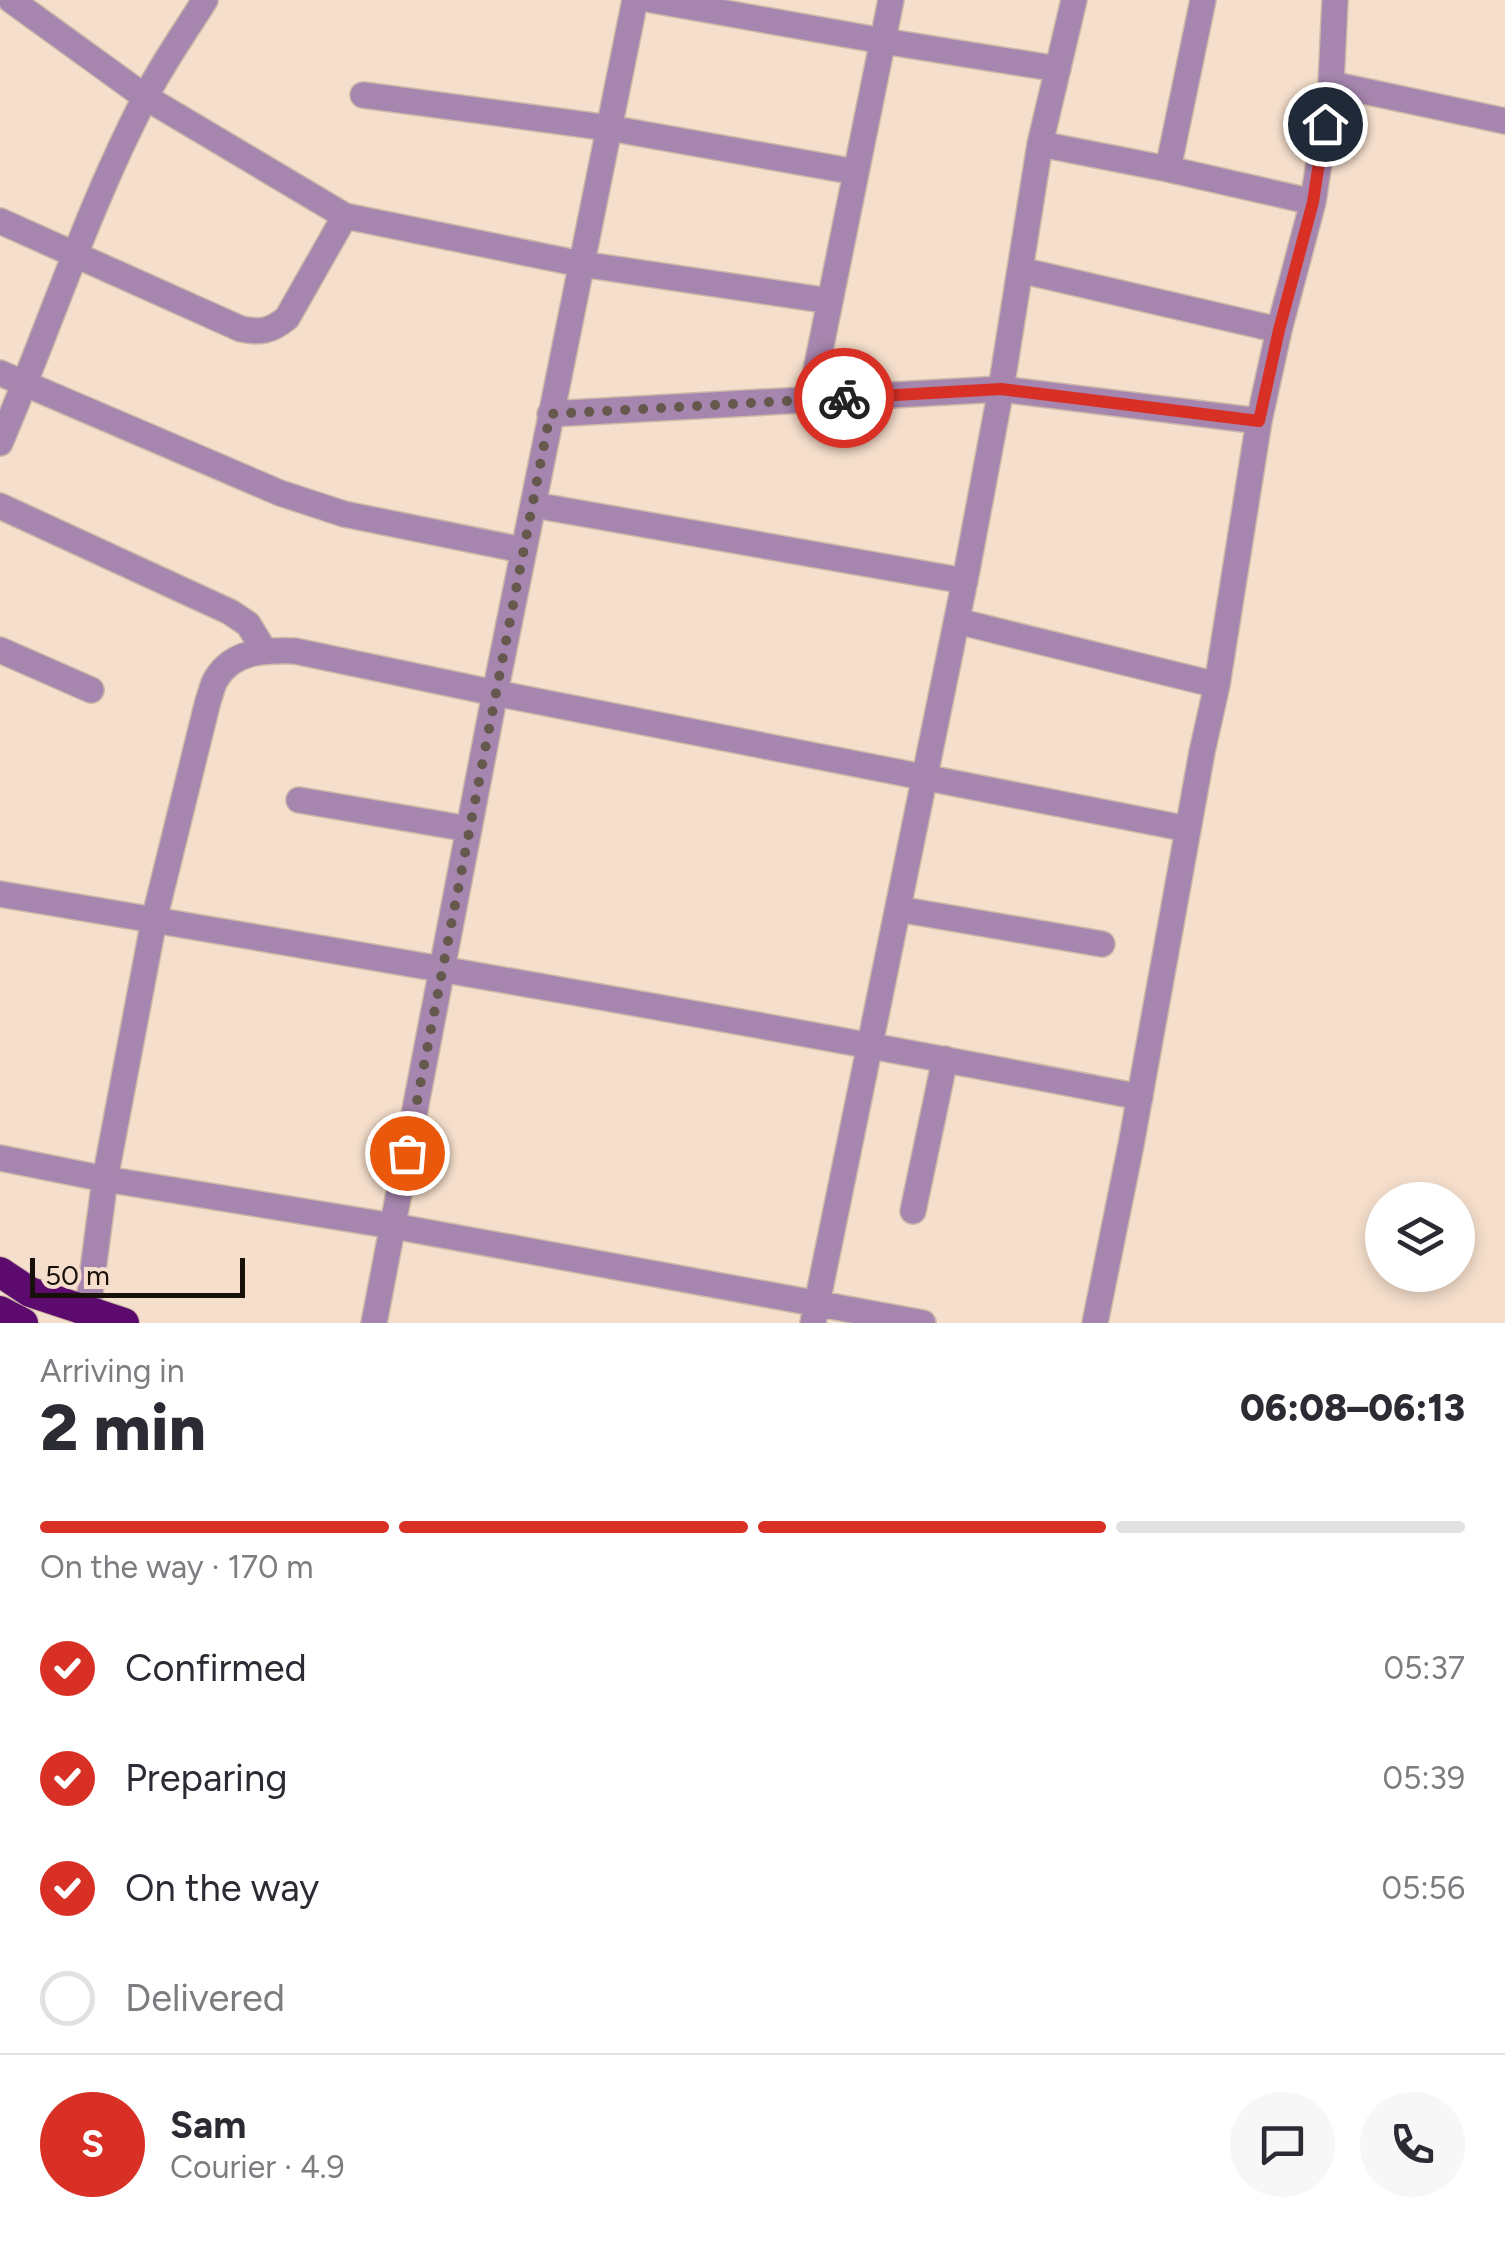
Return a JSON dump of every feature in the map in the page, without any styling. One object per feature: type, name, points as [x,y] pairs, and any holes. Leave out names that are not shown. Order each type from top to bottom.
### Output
[{"type":"highway","points":[[0,1272],[30,1292],[87,1317],[124,1323]]},
{"type":"highway","points":[[0,1311],[23,1323]]},
{"type":"street","points":[[11,0],[145,96],[345,216],[581,264],[830,301]]},
{"type":"street","points":[[0,443],[74,252],[145,96],[205,0]]},
{"type":"street","points":[[374,1323],[634,0]]},
{"type":"street","points":[[652,0],[1058,69]]},
{"type":"street","points":[[810,400],[891,0]]},
{"type":"street","points":[[815,1314],[965,581],[1001,389],[1040,144],[1074,0]]},
{"type":"street","points":[[1168,169],[1203,0]]},
{"type":"street","points":[[1094,1323],[1217,685],[1259,421],[1313,202],[1331,84],[1335,0]]},
{"type":"street","points":[[1331,84],[1505,121]]},
{"type":"street","points":[[362,96],[610,128],[856,172]]},
{"type":"street","points":[[1040,144],[1313,202]]},
{"type":"street","points":[[0,220],[257,332],[274,330],[286,318],[345,216]]},
{"type":"street","points":[[1020,270],[1279,330]]},
{"type":"street","points":[[0,373],[280,493],[344,514],[524,550]]},
{"type":"street","points":[[550,414],[1001,389],[1259,421]]},
{"type":"street","points":[[534,505],[965,581]]},
{"type":"street","points":[[0,506],[230,612],[248,624],[264,650]]},
{"type":"street","points":[[957,622],[1217,685]]},
{"type":"street","points":[[0,650],[91,690]]},
{"type":"street","points":[[87,1317],[105,1179],[154,920],[208,701],[216,678],[236,658],[264,650],[295,650],[1188,829]]},
{"type":"street","points":[[299,800],[469,829]]},
{"type":"street","points":[[0,894],[870,1044],[1140,1096]]},
{"type":"street","points":[[898,908],[1102,944]]},
{"type":"street","points":[[913,1211],[944,1059]]},
{"type":"street","points":[[0,1158],[393,1226],[815,1314],[923,1323]]},
{"type":"way so far","points":[[407,1153],[550,414],[844,398]]},
{"type":"route","points":[[844,398],[1001,389],[1259,421],[1313,202],[1325,124]]}]
